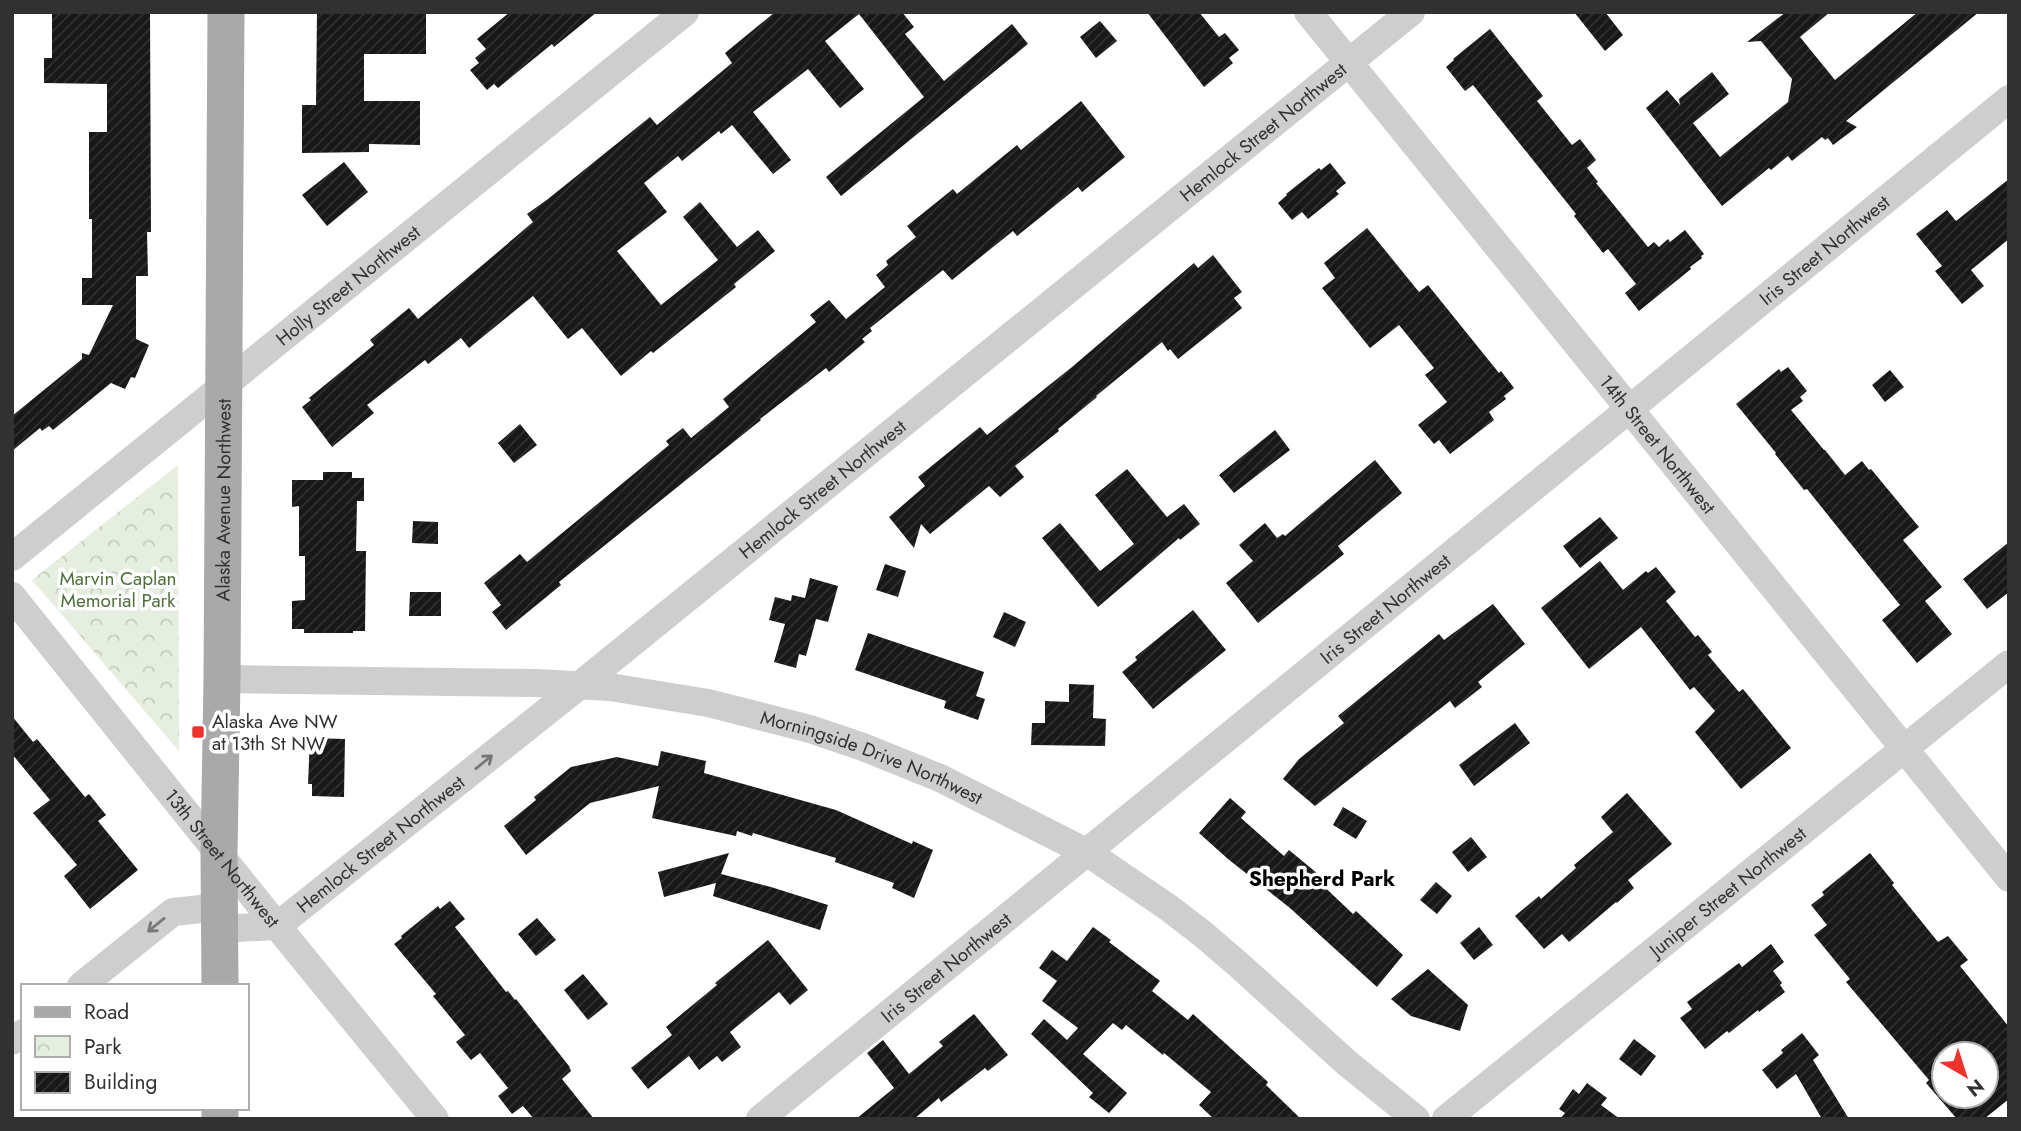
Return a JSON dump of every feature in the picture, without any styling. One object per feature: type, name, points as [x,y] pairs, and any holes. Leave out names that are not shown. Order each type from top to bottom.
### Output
[{"type":"main road","name":"Alaska Avenue Northwest","points":[[220,984],[226,12]]},
{"type":"street","name":"Holly Street Northwest","points":[[12,556],[685,12]]},
{"type":"street","name":"14th Street Northwest","points":[[1308,12],[2009,878]]},
{"type":"street","name":"Hemlock Street Northwest","points":[[83,984],[173,912],[278,926],[1411,12]]},
{"type":"street","name":"Iris Street Northwest","points":[[760,1119],[2009,99]]},
{"type":"street","name":"13th Street Northwest","points":[[12,596],[435,1119]]},
{"type":"street","name":"Juniper Street Northwest","points":[[1446,1119],[2009,664]]},
{"type":"street","name":"Morningside Drive Northwest","points":[[222,679],[580,685],[649,692],[708,703],[757,714],[837,738],[940,778],[1088,853],[1204,935],[1347,1063],[1416,1119]]},
{"type":"green space","name":"Marvin Caplan Memorial Park","points":[[178,465],[179,751],[32,580]]},
{"type":"building","points":[[52,12],[150,12],[151,232],[147,232],[148,276],[136,276],[136,339],[149,345],[135,378],[131,377],[125,389],[111,383],[53,430],[49,426],[42,431],[40,428],[12,451],[12,416],[82,359],[82,353],[89,355],[113,305],[82,305],[82,278],[92,278],[89,132],[107,132],[107,84],[44,83],[44,58],[52,58]]},
{"type":"building","points":[[317,12],[426,12],[426,54],[364,54],[364,101],[420,101],[420,145],[369,144],[369,152],[302,153],[302,105],[316,105]]},
{"type":"building","points":[[510,12],[597,12],[498,88],[494,84],[487,90],[470,70],[479,63],[475,58],[486,49],[477,39]]},
{"type":"building","points":[[775,12],[902,12],[914,27],[905,34],[944,81],[1012,24],[1028,44],[841,196],[826,177],[924,97],[859,14],[825,41],[864,89],[840,108],[808,69],[753,112],[791,160],[773,174],[732,125],[721,134],[719,131],[682,161],[678,156],[644,183],[667,212],[617,251],[661,305],[718,260],[683,217],[700,202],[737,247],[758,230],[775,251],[734,284],[736,287],[621,376],[582,328],[568,339],[533,296],[469,348],[461,338],[428,364],[425,360],[367,405],[374,413],[332,447],[302,407],[311,400],[309,398],[374,345],[370,340],[409,308],[418,319],[485,263],[533,222],[527,214],[650,117],[657,125],[732,63],[725,53]]},
{"type":"building","points":[[1147,12],[1199,12],[1219,37],[1225,33],[1239,50],[1229,58],[1233,63],[1204,87]]},
{"type":"building","points":[[1574,12],[1605,12],[1623,35],[1605,51]]},
{"type":"building","points":[[1786,12],[1830,12],[1800,37],[1835,80],[1918,12],[1979,12],[1846,121],[1857,127],[1833,145],[1828,138],[1825,140],[1822,137],[1792,161],[1788,156],[1722,206],[1646,108],[1667,90],[1680,105],[1679,99],[1712,72],[1729,94],[1693,123],[1720,157],[1788,102],[1792,79],[1761,41],[1747,42]]},
{"type":"building","points":[[1100,21],[1117,41],[1096,58],[1080,37]]},
{"type":"building","points":[[1490,29],[1543,96],[1537,101],[1572,145],[1580,139],[1596,160],[1587,168],[1648,247],[1654,242],[1659,247],[1668,239],[1670,242],[1685,230],[1704,254],[1691,269],[1639,311],[1625,293],[1636,284],[1608,249],[1603,253],[1574,216],[1576,214],[1473,85],[1465,91],[1446,67]]},
{"type":"building","points":[[1081,101],[1125,157],[1082,192],[1078,187],[1017,236],[1013,231],[952,280],[943,270],[870,328],[872,331],[862,339],[865,342],[829,372],[826,368],[760,419],[559,582],[561,585],[506,630],[492,612],[501,605],[484,583],[520,554],[527,562],[669,445],[666,441],[683,428],[691,438],[729,407],[723,399],[816,322],[810,315],[829,300],[846,319],[885,287],[876,275],[888,265],[886,261],[916,237],[907,226],[953,189],[957,194],[1017,145],[1021,150]]},
{"type":"building","points":[[344,162],[368,192],[327,226],[302,195]]},
{"type":"building","points":[[1330,163],[1346,183],[1336,191],[1339,194],[1308,219],[1302,212],[1292,220],[1278,203],[1319,168],[1321,170]]},
{"type":"building","points":[[2009,179],[2009,239],[1971,270],[1984,286],[1962,304],[1935,271],[1942,266],[1916,234],[1947,210],[1956,221]]},
{"type":"building","points":[[1367,228],[1419,292],[1428,285],[1514,388],[1504,396],[1506,399],[1489,412],[1494,420],[1450,454],[1439,440],[1434,444],[1418,425],[1447,402],[1425,375],[1434,368],[1399,325],[1370,348],[1322,288],[1335,278],[1324,263]]},
{"type":"building","points":[[1213,255],[1242,292],[1234,298],[1242,308],[1178,359],[1162,342],[1015,466],[1024,477],[1000,497],[989,486],[930,534],[921,524],[914,548],[889,517],[925,486],[918,477],[980,427],[987,435],[1194,263],[1198,268]]},
{"type":"building","points":[[1788,367],[1807,391],[1800,397],[1803,401],[1791,410],[1845,475],[1862,461],[1919,527],[1903,540],[1942,587],[1925,601],[1952,634],[1917,663],[1882,620],[1900,605],[1736,404],[1779,369],[1781,372]]},
{"type":"building","points":[[1890,370],[1904,387],[1885,402],[1872,385]]},
{"type":"building","points":[[520,424],[537,445],[514,463],[498,443]]},
{"type":"building","points":[[1275,430],[1290,450],[1234,493],[1219,475]]},
{"type":"building","points":[[1375,460],[1402,493],[1338,546],[1344,554],[1258,623],[1226,583],[1253,561],[1239,545],[1265,523],[1277,538],[1283,534],[1285,536]]},
{"type":"building","points":[[1127,469],[1167,517],[1184,504],[1200,524],[1180,540],[1179,538],[1098,607],[1042,538],[1060,523],[1100,571],[1134,544],[1095,495]]},
{"type":"building","points":[[323,472],[352,472],[352,478],[364,478],[364,501],[357,501],[356,551],[366,551],[365,631],[304,633],[304,629],[292,629],[292,601],[305,600],[305,556],[299,556],[299,506],[292,507],[292,480],[323,480]]},
{"type":"building","points":[[1600,517],[1618,538],[1580,568],[1563,546]]},
{"type":"building","points":[[413,521],[438,522],[438,544],[412,543]]},
{"type":"building","points":[[2009,542],[2009,592],[1987,609],[1963,579]]},
{"type":"building","points":[[1600,561],[1623,590],[1646,571],[1648,573],[1656,567],[1676,592],[1666,601],[1695,637],[1698,635],[1712,652],[1708,655],[1739,692],[1743,689],[1791,748],[1741,789],[1695,732],[1715,711],[1694,687],[1690,690],[1641,627],[1589,669],[1541,608]]},
{"type":"building","points":[[885,564],[906,571],[898,597],[876,590]]},
{"type":"building","points":[[810,578],[838,586],[828,622],[816,619],[806,656],[799,654],[796,668],[774,662],[785,624],[769,620],[775,597],[791,601],[792,595],[805,598]]},
{"type":"building","points":[[410,592],[441,592],[441,616],[409,616]]},
{"type":"building","points":[[1493,604],[1525,644],[1478,682],[1482,687],[1455,708],[1450,701],[1315,806],[1283,779],[1299,759],[1344,723],[1338,716],[1439,634],[1444,640]]},
{"type":"building","points":[[1193,610],[1226,650],[1153,709],[1122,672],[1137,660],[1135,657]]},
{"type":"building","points":[[1004,612],[1026,622],[1015,647],[993,637]]},
{"type":"building","points":[[868,633],[984,672],[976,696],[985,699],[978,720],[944,708],[946,701],[855,670]]},
{"type":"building","points":[[1069,684],[1094,685],[1093,718],[1106,719],[1105,746],[1031,745],[1032,723],[1045,723],[1045,701],[1069,702]]},
{"type":"building","points":[[12,716],[33,742],[37,739],[85,797],[89,794],[106,815],[98,821],[138,870],[90,909],[64,876],[77,865],[33,813],[50,800],[12,754]]},
{"type":"building","points":[[1515,723],[1530,743],[1474,786],[1459,765]]},
{"type":"building","points":[[310,738],[345,739],[344,797],[312,796],[312,784],[308,784]]},
{"type":"building","points":[[661,751],[706,761],[704,773],[836,810],[912,844],[913,841],[933,850],[914,898],[892,888],[894,883],[835,862],[836,858],[753,833],[752,836],[737,831],[736,836],[652,818],[659,786],[590,803],[526,855],[504,826],[571,767],[617,757],[658,766]]},
{"type":"building","points":[[1627,793],[1672,844],[1628,880],[1634,888],[1617,903],[1569,942],[1562,934],[1544,949],[1515,916],[1539,896],[1541,899],[1576,868],[1574,865],[1613,832],[1601,817]]},
{"type":"building","points":[[1230,798],[1246,812],[1241,818],[1284,856],[1289,850],[1318,874],[1315,878],[1353,914],[1356,911],[1403,955],[1377,987],[1290,908],[1199,833]]},
{"type":"building","points":[[1343,807],[1367,821],[1356,839],[1333,825]]},
{"type":"building","points":[[1471,837],[1487,857],[1468,872],[1452,852]]},
{"type":"building","points":[[729,853],[721,874],[828,905],[820,930],[713,896],[716,883],[664,897],[658,872]]},
{"type":"building","points":[[1870,853],[1938,942],[1948,936],[1968,960],[1960,966],[2009,1027],[2009,1099],[2000,1106],[2000,1040],[1930,1040],[1930,1088],[1926,1083],[1929,1080],[1846,982],[1850,979],[1814,935],[1827,925],[1811,905],[1824,895],[1822,892]]},
{"type":"building","points":[[1436,882],[1452,896],[1437,914],[1420,900]]},
{"type":"building","points":[[450,901],[465,919],[455,927],[569,1066],[571,1071],[562,1079],[594,1119],[534,1119],[523,1106],[512,1114],[498,1096],[508,1088],[480,1053],[471,1060],[456,1042],[465,1035],[433,996],[436,994],[394,944],[438,906],[440,909]]},
{"type":"building","points":[[537,918],[556,940],[536,956],[518,934]]},
{"type":"building","points":[[1093,927],[1160,981],[1152,991],[1188,1020],[1193,1014],[1268,1082],[1266,1085],[1301,1119],[1214,1119],[1199,1105],[1211,1092],[1126,1025],[1122,1030],[1113,1023],[1083,1054],[1127,1093],[1109,1113],[1089,1097],[1093,1093],[1031,1034],[1044,1019],[1067,1040],[1078,1028],[1042,1001],[1057,981],[1039,968],[1052,950],[1067,961]]},
{"type":"building","points":[[1479,927],[1493,945],[1474,960],[1460,943]]},
{"type":"building","points":[[768,940],[808,990],[790,1005],[779,992],[730,1032],[741,1047],[722,1062],[717,1056],[699,1070],[689,1056],[648,1089],[631,1068],[672,1035],[666,1027]]},
{"type":"building","points":[[1771,944],[1784,962],[1773,971],[1785,992],[1705,1049],[1680,1018],[1692,1009],[1687,1002],[1739,963],[1742,967]]},
{"type":"building","points":[[1428,969],[1468,1005],[1460,1031],[1411,1016],[1391,999]]},
{"type":"building","points":[[583,974],[608,1004],[588,1020],[564,990]]},
{"type":"building","points":[[974,1014],[1008,1055],[988,1071],[985,1068],[941,1102],[939,1098],[914,1119],[856,1119],[894,1088],[867,1053],[883,1040],[909,1074],[943,1046],[939,1042]]},
{"type":"building","points":[[1802,1033],[1819,1055],[1813,1060],[1849,1119],[1822,1119],[1796,1074],[1777,1089],[1762,1070]]},
{"type":"building","points":[[1634,1039],[1656,1056],[1641,1076],[1619,1059]]},
{"type":"building","points":[[1587,1083],[1607,1098],[1601,1105],[1620,1119],[1560,1119],[1565,1113],[1559,1109],[1573,1089],[1579,1094]]},
{"type":"building","points":[[1949,1110],[1995,1110],[1984,1119],[1957,1119]]},
{"type":"place","name":"Alaska Ave NW at 13th St NW","points":[[198,732]]},
{"type":"district","name":"Shepherd Park","points":[[1322,879]]}]
